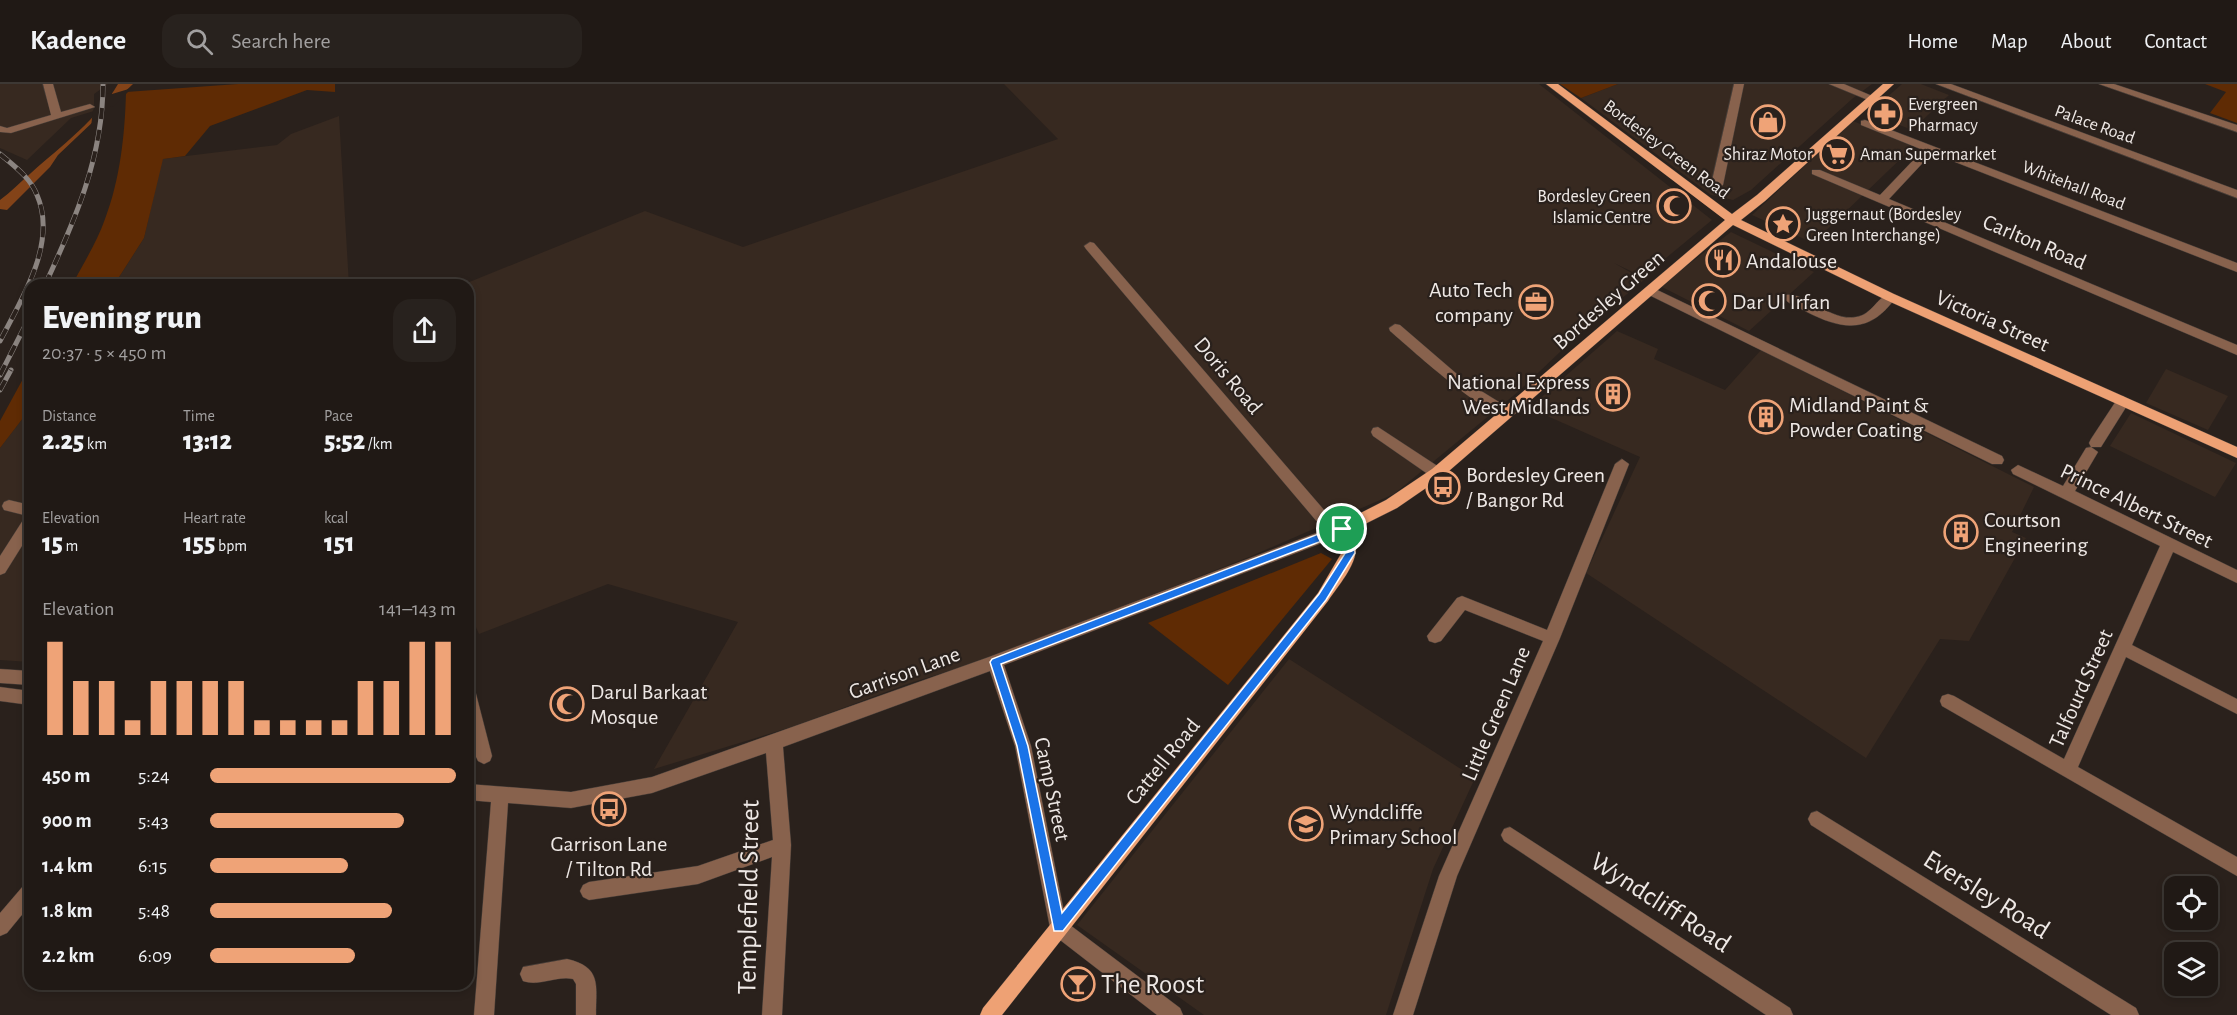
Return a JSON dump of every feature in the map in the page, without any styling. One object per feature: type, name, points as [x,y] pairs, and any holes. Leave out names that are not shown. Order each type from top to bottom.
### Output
[{"type":"main road","name":"Bordesley Green Road","points":[[1551,84],[1734,221]]},
{"type":"main road","name":"Bordesley Green","points":[[1339,531],[1384,510],[1410,494],[1651,291],[1718,231],[1734,221],[1889,84]]},
{"type":"main road","name":"Victoria Street","points":[[1734,221],[1890,297],[2237,453]]},
{"type":"main road","name":"Cattell Road","points":[[990,1015],[1323,597],[1350,553],[1349,540],[1339,531]]},
{"type":"street","points":[[48,84],[57,117]]},
{"type":"street","points":[[1717,185],[1739,84]]},
{"type":"street","points":[[1834,84],[1872,98]]},
{"type":"street","name":"Palace Road","points":[[1941,84],[2237,194]]},
{"type":"street","points":[[2104,84],[2237,129]]},
{"type":"street","points":[[2,131],[90,107]]},
{"type":"street","name":"Whitehall Road","points":[[1865,123],[2237,268]]},
{"type":"street","points":[[1882,200],[1932,148]]},
{"type":"street","name":"Carlton Road","points":[[1816,172],[2237,350]]},
{"type":"street","name":"Doris Road","points":[[1090,246],[1339,531]]},
{"type":"street","points":[[1651,291],[1997,460]]},
{"type":"street","points":[[1790,298],[1841,322],[1858,322],[1872,316],[1890,297]]},
{"type":"street","points":[[1395,328],[1460,384],[1507,413]]},
{"type":"street","points":[[2066,493],[2123,401]]},
{"type":"street","points":[[1378,432],[1437,472]]},
{"type":"street","name":"Little Green Lane","points":[[1403,1015],[1448,876],[1552,638],[1622,464]]},
{"type":"street","name":"Prince Albert Street","points":[[2018,470],[2237,577]]},
{"type":"street","points":[[9,506],[24,510]]},
{"type":"street","points":[[0,569],[24,531]]},
{"type":"street","name":"Garrison Lane","points":[[474,793],[571,800],[652,785],[774,744],[1339,531]]},
{"type":"street","name":"Talfourd Street","points":[[2169,544],[2068,770],[2237,867]]},
{"type":"street","points":[[1435,636],[1462,602],[1522,628],[1552,638]]},
{"type":"street","points":[[2123,648],[2237,707]]},
{"type":"street","name":"Camp Street","points":[[995,662],[1023,746],[1058,927]]},
{"type":"street","points":[[0,676],[24,678]]},
{"type":"street","points":[[0,694],[24,697]]},
{"type":"street","points":[[1948,701],[2068,770]]},
{"type":"street","points":[[474,717],[484,756]]},
{"type":"street","name":"Templefield Street","points":[[772,1015],[782,845],[774,744]]},
{"type":"street","points":[[484,1015],[500,795]]},
{"type":"street","name":"Eversley Road","points":[[1817,819],[2129,1015]]},
{"type":"street","name":"Wyndcliff Road","points":[[1510,835],[1782,1015]]},
{"type":"street","points":[[589,891],[698,875],[782,845]]},
{"type":"street","points":[[0,927],[24,898]]},
{"type":"street","points":[[1058,927],[1173,1015]]},
{"type":"street","points":[[530,974],[567,968],[579,971],[586,981],[586,1015]]},
{"type":"shaded area","points":[[0,84],[108,84],[94,94],[94,111],[71,118],[27,160],[0,148]]},
{"type":"shaded area","points":[[118,84],[133,84],[58,155],[50,167],[7,210],[0,209],[0,200],[90,120]]},
{"type":"shaded area","points":[[238,84],[335,84],[335,92],[307,90],[210,126],[185,156],[163,159],[144,238],[118,279],[75,279],[98,236],[110,204],[121,157],[126,92]]},
{"type":"shaded area","points":[[1004,84],[1539,84],[1712,220],[1643,277],[1614,263],[1644,280],[1580,333],[1519,391],[1394,494],[1249,557],[979,662],[910,683],[795,726],[654,769],[738,622],[608,584],[479,634],[474,623],[474,280],[645,211],[743,247],[1058,139]]},
{"type":"shaded area","points":[[1560,84],[1618,84],[1581,98]]},
{"type":"shaded area","points":[[1618,84],[1872,84],[1852,99],[1751,190],[1733,200],[1711,195],[1581,98]]},
{"type":"shaded area","points":[[1902,84],[1921,84],[1949,95],[1912,130],[1869,113]]},
{"type":"shaded area","points":[[2205,84],[2237,84],[2237,123],[2210,113],[2226,92]]},
{"type":"shaded area","points":[[339,116],[349,279],[118,279],[144,238],[162,159],[277,145],[291,134]]},
{"type":"shaded area","points":[[1853,121],[1914,146],[1813,243],[1752,215]]},
{"type":"shaded area","points":[[1731,232],[1814,272],[1749,331],[1660,286]]},
{"type":"shaded area","points":[[1617,331],[1658,349],[1654,359],[1725,390],[1761,350],[2034,487],[2012,532],[2026,538],[1969,641],[1940,639],[1866,758],[1586,573],[1640,457],[1529,408]]},
{"type":"shaded area","points":[[2166,369],[2228,396],[2208,430],[2146,403]]},
{"type":"shaded area","points":[[24,377],[24,417],[0,448],[0,421]]},
{"type":"shaded area","points":[[2131,413],[2236,463],[2215,497],[2110,446]]},
{"type":"shaded area","points":[[24,417],[24,662],[0,660],[0,448]]},
{"type":"shaded area","points":[[1321,553],[1332,559],[1228,685],[1148,623]]},
{"type":"shaded area","name":"Wyndcliffe Primary School","points":[[1289,659],[1475,778],[1433,869],[1386,1015],[1204,1015],[1077,925]]},
{"type":"pier","points":[[132,88],[114,106],[109,107],[109,111],[91,127],[93,110],[111,90],[112,94]]},
{"type":"railway","points":[[48,279],[77,212],[93,163],[102,111],[103,84]]},
{"type":"railway","points":[[0,154],[30,183],[37,195],[42,213],[43,232],[40,251],[30,279]]},
{"type":"railway","points":[[0,341],[24,293]]},
{"type":"railway","points":[[0,375],[24,328]]},
{"type":"railway","points":[[0,390],[11,370]]},
{"type":"place","name":"Evergreen Pharmacy","points":[[1885,114]]},
{"type":"place","name":"Shiraz Motor","points":[[1768,122]]},
{"type":"place","name":"Aman Supermarket","points":[[1837,154]]},
{"type":"place","name":"Bordesley Green Islamic Centre","points":[[1674,206]]},
{"type":"place","name":"Juggernaut (Bordesley Green Interchange)","points":[[1783,224]]},
{"type":"place","name":"Andalouse","points":[[1723,260]]},
{"type":"place","name":"Dar Ul Irfan","points":[[1709,301]]},
{"type":"place","name":"Auto Tech company","points":[[1536,302]]},
{"type":"place","name":"National Express West Midlands","points":[[1613,394]]},
{"type":"place","name":"Midland Paint & Powder Coating","points":[[1766,417]]},
{"type":"place","name":"Bordesley Green / Bangor Rd","points":[[1443,487]]},
{"type":"place","name":"Courtson Engineering","points":[[1961,532]]},
{"type":"place","name":"Darul Barkaat Mosque","points":[[567,704]]},
{"type":"place","name":"Garrison Lane / Tilton Rd","points":[[609,809]]},
{"type":"place","name":"Wyndcliffe Primary School","points":[[1306,824]]},
{"type":"place","name":"The Roost","points":[[1078,984]]},
{"type":"route","points":[[1342,529],[1349,540],[1350,553],[1323,597],[1058,927],[1023,746],[995,662],[1342,529]]}]
